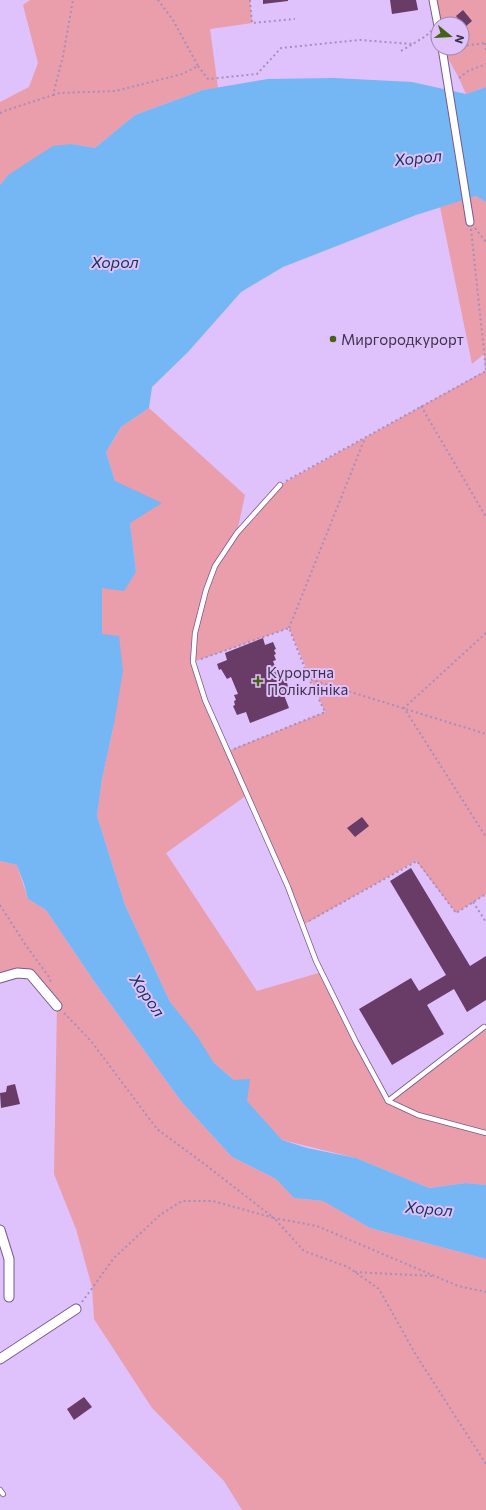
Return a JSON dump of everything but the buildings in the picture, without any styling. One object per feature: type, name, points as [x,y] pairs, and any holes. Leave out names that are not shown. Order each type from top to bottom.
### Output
[{"type":"street","points":[[433,0],[436,16]]},
{"type":"street","points":[[443,56],[470,222]]},
{"type":"street","points":[[0,978],[17,973],[30,974],[57,1006]]},
{"type":"street","points":[[0,1230],[9,1259],[9,1297]]},
{"type":"street","points":[[0,1359],[76,1309]]},
{"type":"lane","points":[[280,485],[237,533],[215,566],[206,590],[195,633],[193,662],[205,700],[288,887],[316,961],[356,1042],[388,1101],[418,1115],[486,1133]]},
{"type":"lane","points":[[388,1101],[484,1027]]},
{"type":"path","points":[[53,95],[63,56],[73,0]]},
{"type":"path","points":[[158,0],[173,20],[198,66],[208,79],[257,74],[281,48],[360,40],[412,44]]},
{"type":"path","points":[[250,0],[252,23],[295,19]]},
{"type":"path","points":[[401,51],[430,32]]},
{"type":"path","points":[[470,45],[485,43],[486,50]]},
{"type":"path","points":[[459,78],[468,71],[486,64]]},
{"type":"path","points":[[0,113],[60,93],[116,91],[182,74],[198,66]]},
{"type":"path","points":[[470,222],[486,242]]},
{"type":"path","points":[[280,485],[486,371],[470,222]]},
{"type":"path","points":[[421,406],[486,517]]},
{"type":"path","points":[[228,751],[325,712],[309,679],[289,628],[366,437]]},
{"type":"path","points":[[193,662],[289,628]]},
{"type":"path","points":[[404,708],[486,633]]},
{"type":"path","points":[[309,679],[486,734]]},
{"type":"path","points":[[404,708],[486,837]]},
{"type":"path","points":[[303,925],[417,860],[456,913],[486,894]]},
{"type":"path","points":[[473,902],[486,922]]},
{"type":"path","points":[[0,905],[25,944],[49,977],[51,984]]},
{"type":"path","points":[[57,1006],[91,1041],[157,1129],[274,1218],[304,1251],[348,1267],[379,1289],[416,1355],[486,1464]]},
{"type":"path","points":[[76,1309],[114,1258],[160,1215],[182,1201],[213,1201],[274,1218],[317,1226],[458,1286],[486,1292]]},
{"type":"path","points":[[354,1272],[435,1276]]},
{"type":"shaded area","points":[[30,0],[250,0],[252,23],[210,29],[218,88],[203,90],[135,115],[95,148],[72,144],[8,175],[0,185],[0,102],[29,87],[38,63],[23,5]]},
{"type":"shaded area","points":[[433,0],[486,0],[486,87],[466,94],[447,56],[470,56],[470,16],[436,16]]},
{"type":"shaded area","points":[[476,196],[486,202],[486,894],[456,913],[416,861],[303,925],[247,795],[166,853],[257,991],[322,972],[388,1100],[486,1025],[486,1185],[466,1183],[429,1188],[356,1158],[282,1140],[246,1101],[234,1080],[214,1063],[170,1002],[125,905],[97,816],[102,779],[114,724],[102,634],[102,588],[136,572],[130,523],[106,452],[121,427],[149,408],[245,495],[237,532],[280,485],[485,371],[484,354],[472,364],[440,207]],"holes":[[[289,628],[325,712],[228,751],[193,662]]]},
{"type":"shaded area","points":[[0,861],[17,865],[28,899],[46,910],[96,984],[181,1101],[232,1157],[276,1179],[294,1198],[323,1201],[370,1228],[486,1259],[486,1510],[242,1510],[224,1481],[152,1408],[94,1319],[92,1287],[76,1229],[54,1174],[57,1006],[30,974],[0,978]]},
{"type":"water","name":"Хорол","points":[[334,78],[412,82],[466,94],[486,87],[486,202],[476,196],[416,215],[283,267],[241,292],[188,352],[152,387],[149,408],[121,427],[106,452],[115,481],[162,503],[130,523],[136,572],[124,591],[102,588],[102,634],[119,636],[123,671],[114,724],[102,779],[97,816],[125,905],[170,1002],[197,1036],[214,1063],[234,1080],[250,1079],[247,1101],[282,1140],[307,1148],[356,1158],[429,1188],[466,1183],[486,1185],[486,1259],[370,1228],[323,1201],[294,1198],[276,1179],[232,1157],[181,1101],[96,984],[46,910],[28,899],[17,865],[0,861],[0,185],[8,175],[53,146],[72,144],[95,148],[135,115],[203,90],[268,79]]},
{"type":"place","name":"Миргородкурорт","points":[[333,339]]},
{"type":"place","name":"Курортна Поліклініка","points":[[258,681]]}]
